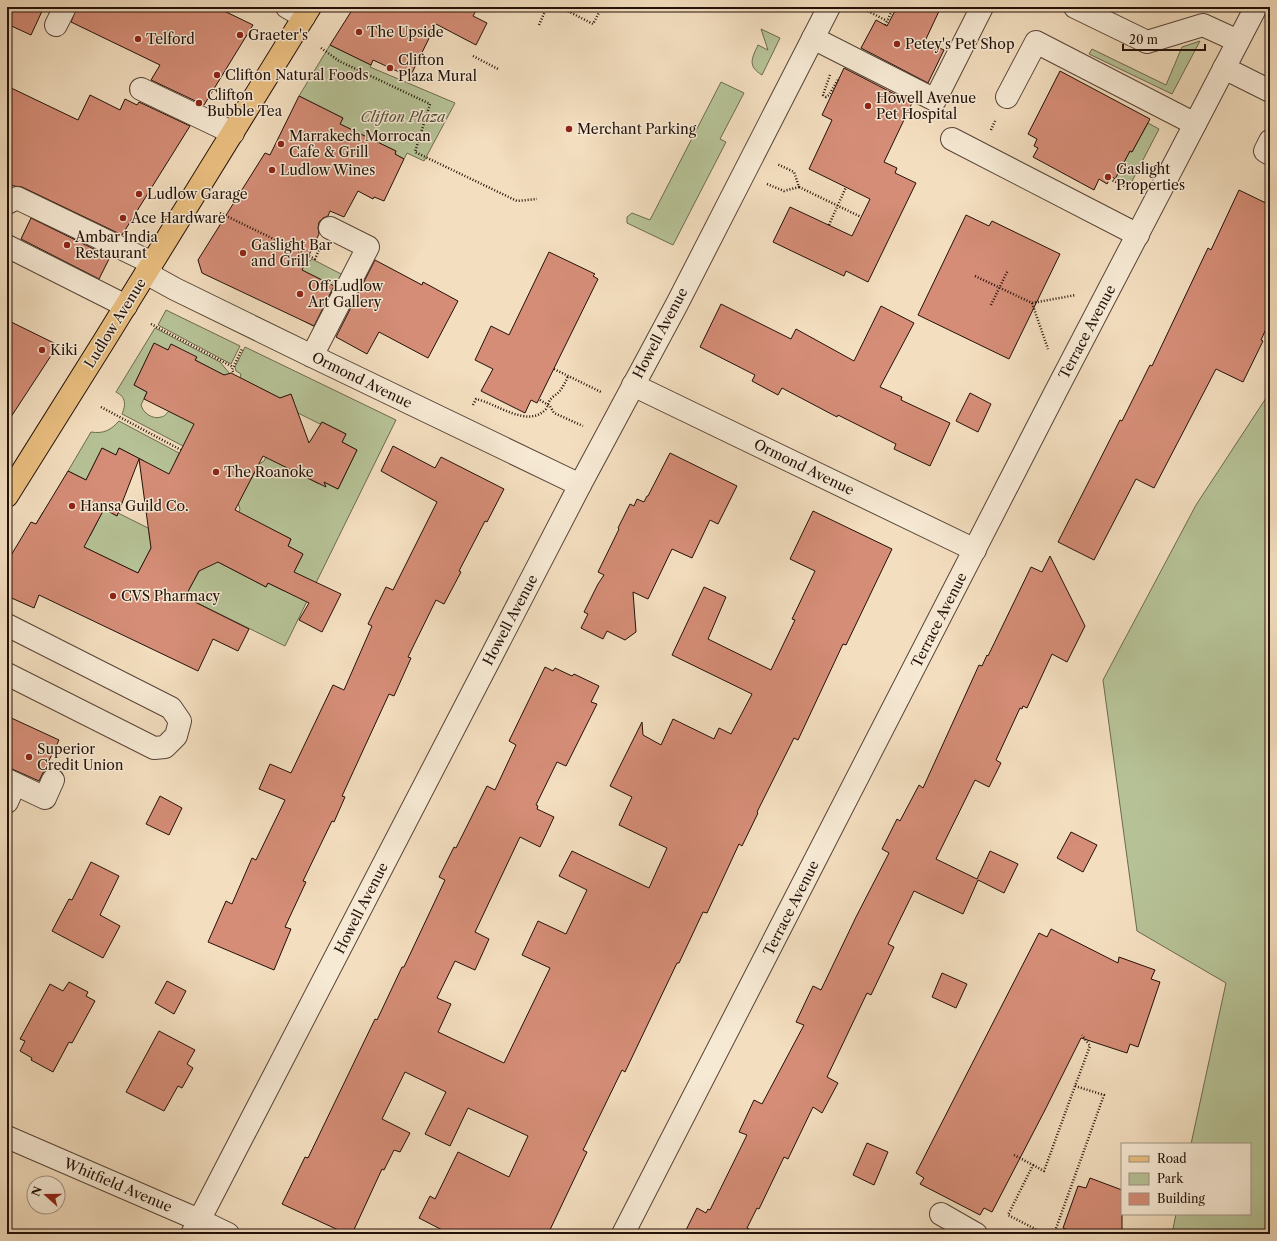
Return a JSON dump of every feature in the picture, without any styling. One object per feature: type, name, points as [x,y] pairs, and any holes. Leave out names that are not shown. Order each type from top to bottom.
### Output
[{"type":"main road","name":"Ludlow Avenue","points":[[7,496],[233,134],[300,10]]},
{"type":"street","name":"Howell Avenue","points":[[195,1227],[580,485],[708,243],[829,7]]},
{"type":"street","points":[[813,38],[935,100],[982,7]]},
{"type":"street","points":[[1075,7],[1147,42],[1203,25],[1238,41]]},
{"type":"street","name":"Terrace Avenue","points":[[623,1234],[976,550],[1056,391],[1256,7]]},
{"type":"street","points":[[1007,97],[1036,42],[1195,124]]},
{"type":"street","points":[[1224,68],[1270,91]]},
{"type":"street","points":[[141,89],[233,134]]},
{"type":"street","points":[[952,139],[1138,235]]},
{"type":"street","points":[[1270,141],[1265,151],[1270,154]]},
{"type":"street","name":"Ormond Avenue","points":[[7,203],[17,198],[149,268],[175,289],[580,485]]},
{"type":"street","points":[[312,356],[368,246],[330,228]]},
{"type":"street","points":[[7,246],[126,306]]},
{"type":"street","name":"Ormond Avenue","points":[[633,385],[976,550]]},
{"type":"street","points":[[7,625],[171,708],[180,722],[176,736],[164,747],[154,748],[7,674]]},
{"type":"street","points":[[7,780],[45,798],[53,780]]},
{"type":"street","points":[[7,791],[11,793],[7,802]]},
{"type":"street","name":"Whitfield Avenue","points":[[7,1137],[195,1227],[228,1234]]},
{"type":"street","points":[[941,1214],[976,1234]]},
{"type":"path","points":[[539,25],[548,7]]},
{"type":"path","points":[[560,7],[593,24],[602,7]]},
{"type":"path","points":[[860,7],[887,21]]},
{"type":"path","points":[[885,25],[894,7]]},
{"type":"path","points":[[321,48],[339,61],[430,104],[415,152],[517,201],[537,199]]},
{"type":"path","points":[[473,56],[498,69]]},
{"type":"path","points":[[831,71],[823,95],[824,97],[830,95],[840,76]]},
{"type":"path","points":[[776,164],[794,172],[799,187]]},
{"type":"path","points":[[1110,179],[1130,190]]},
{"type":"path","points":[[766,184],[784,191],[799,187],[861,217]]},
{"type":"path","points":[[829,225],[846,187]]},
{"type":"path","points":[[220,213],[315,259],[330,228]]},
{"type":"path","points":[[991,305],[1008,270]]},
{"type":"path","points":[[976,276],[1032,303],[1076,295]]},
{"type":"path","points":[[1032,303],[1048,349]]},
{"type":"path","points":[[151,324],[233,367]]},
{"type":"path","points":[[233,372],[233,367],[240,352]]},
{"type":"path","points":[[554,369],[601,392]]},
{"type":"path","points":[[470,411],[476,399],[527,417],[532,417],[543,411],[550,400],[562,389],[568,376]]},
{"type":"path","points":[[540,400],[548,404],[554,413],[583,427]]},
{"type":"path","points":[[100,407],[181,450]]},
{"type":"path","points":[[1014,1155],[1044,1171],[1090,1046],[1082,1035]]},
{"type":"path","points":[[1054,1234],[1104,1095],[1075,1086]]},
{"type":"path","points":[[1033,1166],[1008,1215],[1045,1234]]},
{"type":"green space","points":[[761,29],[780,38],[762,75],[757,72],[752,62],[758,45],[768,50]]},
{"type":"green space","points":[[1200,41],[1172,94],[1089,54],[1092,49],[1166,85],[1182,47]]},
{"type":"green space","name":"Clifton Plaza","points":[[330,45],[371,65],[370,67],[455,103],[424,161],[407,153],[404,159],[395,154],[396,151],[340,124],[343,118],[299,96]]},
{"type":"green space","points":[[721,82],[744,93],[720,139],[726,142],[673,245],[627,223],[627,217],[632,213],[650,220]]},
{"type":"green space","points":[[1148,123],[1159,129],[1130,185],[1116,177],[1130,151],[1132,152]]},
{"type":"green space","points":[[302,257],[310,261],[312,259],[345,276],[319,329],[300,319],[320,279],[301,270]]},
{"type":"green space","points":[[166,310],[240,346],[231,364],[158,325]]},
{"type":"green space","points":[[155,328],[220,362],[230,374],[228,377],[195,360],[197,358],[168,350],[154,344],[134,385],[147,392],[141,405],[144,411],[152,417],[162,417],[169,411],[202,425],[183,446],[122,414],[124,402],[122,396],[116,392]]},
{"type":"green space","points":[[245,347],[396,420],[285,646],[185,597],[202,566],[214,560],[266,587],[268,583],[284,591],[303,554],[288,546],[291,539],[238,514],[240,509],[238,503],[259,464],[264,461],[266,457],[319,484],[321,481],[338,489],[357,450],[342,442],[346,434],[322,422],[320,424],[292,410],[293,399],[286,396],[280,398],[240,378],[241,374],[236,371],[235,367]]},
{"type":"green space","points":[[1270,392],[1270,1234],[1172,1234],[1176,1215],[1251,1215],[1251,1143],[1191,1143],[1226,983],[1137,931],[1103,680],[1196,505]]},
{"type":"green space","points":[[119,421],[179,453],[175,462],[175,479],[143,463],[144,461],[119,448],[116,455],[102,448],[86,480],[68,471],[91,432],[107,431]]},
{"type":"green space","points":[[104,509],[117,516],[118,513],[150,529],[150,539],[154,542],[138,573],[36,524],[43,512],[90,536]]},
{"type":"building","points":[[14,7],[51,7],[49,12],[43,9],[31,35],[7,24]]},
{"type":"building","points":[[77,7],[216,7],[253,25],[204,105],[151,80],[160,65],[71,22]]},
{"type":"building","points":[[354,7],[478,7],[473,16],[487,23],[476,45],[436,24],[410,77],[373,60],[371,65],[330,45]]},
{"type":"building","name":"Petey's Pet Shop","points":[[897,7],[941,7],[925,41],[944,50],[928,83],[861,48],[876,20],[887,26]]},
{"type":"building","points":[[844,68],[912,103],[884,162],[897,168],[895,173],[916,183],[868,282],[846,271],[844,276],[773,242],[790,207],[852,236],[870,199],[809,169],[832,120],[822,115]]},
{"type":"building","points":[[1060,71],[1150,119],[1115,179],[1111,176],[1107,184],[1099,179],[1094,190],[1033,157],[1038,148],[1034,146],[1037,139],[1028,134]]},
{"type":"building","points":[[7,86],[78,120],[90,95],[120,110],[125,99],[137,105],[139,102],[190,126],[122,235],[22,187],[7,183]]},
{"type":"building","points":[[299,96],[343,118],[340,124],[396,151],[395,154],[404,159],[384,201],[374,197],[373,199],[358,191],[344,217],[330,211],[328,216],[319,222],[319,234],[302,270],[334,286],[314,326],[202,273],[198,260],[265,153],[270,155]]},
{"type":"building","points":[[1239,190],[1270,205],[1270,320],[1261,340],[1263,341],[1243,382],[1216,369],[1154,488],[1136,479],[1094,560],[1058,542],[1120,420],[1122,421],[1150,365],[1152,366],[1208,248],[1211,250]]},
{"type":"building","points":[[966,215],[989,226],[992,221],[1060,254],[1009,359],[918,315]]},
{"type":"building","name":"Ambar India Restaurant","points":[[31,218],[110,257],[99,279],[21,239]]},
{"type":"building","points":[[549,252],[595,274],[593,276],[598,279],[537,403],[531,400],[525,413],[481,391],[493,369],[475,360],[491,326],[509,335]]},
{"type":"building","points":[[375,260],[422,285],[423,282],[458,301],[428,358],[379,332],[367,354],[336,337]]},
{"type":"building","points":[[721,304],[791,339],[796,329],[854,361],[881,306],[914,323],[880,387],[902,397],[901,400],[950,423],[930,466],[894,449],[896,444],[838,415],[837,417],[782,388],[778,395],[752,381],[755,375],[700,347]]},
{"type":"building","points":[[7,320],[58,345],[7,423]]},
{"type":"building","name":"The Roanoke","points":[[154,343],[168,350],[171,344],[197,357],[195,360],[224,375],[231,373],[280,398],[291,394],[309,443],[322,422],[346,434],[342,442],[357,450],[338,489],[324,482],[326,487],[263,456],[235,510],[291,539],[288,546],[303,554],[294,572],[341,594],[322,632],[299,620],[309,603],[268,583],[266,587],[218,562],[199,571],[185,597],[249,629],[238,651],[213,639],[198,671],[39,595],[34,608],[7,596],[7,562],[31,522],[36,524],[68,471],[86,480],[102,448],[116,455],[119,448],[169,474],[194,424],[144,399],[147,392],[134,385]],"holes":[[[139,459],[151,548],[138,573],[84,547],[104,509],[117,516]]]},
{"type":"building","points":[[970,393],[991,404],[978,432],[956,421]]},
{"type":"building","points":[[393,446],[435,468],[441,457],[504,489],[487,522],[485,521],[444,604],[436,600],[408,657],[411,658],[394,696],[389,694],[342,796],[345,797],[334,822],[332,821],[303,881],[306,882],[285,927],[291,929],[274,970],[208,942],[226,901],[232,904],[252,858],[256,860],[285,800],[259,789],[270,764],[291,773],[333,685],[344,690],[372,626],[368,624],[386,587],[393,590],[437,502],[381,471]]},
{"type":"building","points":[[670,453],[737,486],[718,524],[710,520],[692,558],[672,549],[648,599],[633,592],[636,632],[625,640],[607,631],[603,639],[581,628],[588,614],[584,612],[604,575],[598,572],[630,504],[634,506],[637,499],[644,502]]},
{"type":"building","points":[[813,511],[892,549],[846,645],[843,644],[798,740],[794,738],[757,812],[758,813],[742,846],[739,844],[707,913],[703,912],[679,963],[677,963],[625,1072],[622,1070],[583,1150],[587,1152],[548,1234],[450,1234],[419,1218],[430,1196],[435,1199],[458,1152],[509,1177],[528,1136],[468,1108],[450,1146],[425,1134],[446,1092],[405,1072],[382,1119],[410,1133],[400,1152],[394,1150],[384,1170],[382,1169],[352,1234],[347,1234],[282,1204],[305,1157],[308,1158],[375,1019],[377,1020],[402,967],[404,967],[445,880],[439,877],[454,847],[456,848],[487,786],[495,790],[516,745],[509,741],[545,667],[553,671],[555,668],[572,676],[574,674],[599,686],[591,702],[597,704],[566,766],[557,762],[536,805],[538,806],[537,809],[554,817],[540,847],[520,837],[475,932],[489,939],[475,970],[455,961],[437,998],[451,1004],[438,1032],[504,1063],[550,968],[522,955],[538,921],[566,934],[587,890],[559,876],[572,851],[649,888],[667,848],[619,825],[632,797],[610,786],[642,722],[643,735],[661,745],[673,719],[714,739],[719,728],[731,734],[752,694],[672,655],[704,587],[726,597],[708,639],[771,670],[795,620],[792,619],[815,571],[790,559]]},
{"type":"building","points":[[1050,556],[1085,626],[1067,662],[1052,654],[1027,708],[1023,706],[1022,709],[1020,708],[996,760],[1001,763],[989,787],[975,780],[936,859],[977,879],[990,851],[1018,864],[1004,893],[978,880],[963,914],[914,891],[888,944],[894,947],[871,995],[867,993],[827,1077],[838,1083],[822,1113],[813,1107],[788,1159],[784,1157],[759,1209],[757,1208],[747,1228],[758,1234],[684,1234],[697,1208],[706,1213],[708,1209],[710,1210],[747,1135],[739,1132],[754,1100],[762,1104],[804,1025],[796,1022],[813,986],[821,990],[889,853],[882,849],[897,819],[900,821],[919,785],[923,788],[979,665],[982,666],[987,655],[988,656],[1031,567],[1042,572]]},
{"type":"building","name":"Superior Credit Union","points":[[7,716],[59,740],[39,781],[7,768]]},
{"type":"building","points":[[160,796],[182,808],[169,835],[146,824]]},
{"type":"building","points":[[1071,832],[1097,845],[1083,872],[1057,858]]},
{"type":"building","points":[[91,862],[119,876],[100,915],[120,926],[103,958],[52,931],[69,899],[72,900]]},
{"type":"building","points":[[1051,929],[1118,963],[1119,957],[1155,970],[1151,979],[1160,982],[1138,1047],[1130,1044],[1127,1053],[1081,1038],[992,1212],[984,1208],[980,1215],[920,1184],[924,1178],[916,1173],[1039,933],[1047,937]]},
{"type":"building","points":[[942,973],[967,984],[956,1008],[932,997]]},
{"type":"building","points":[[167,981],[186,991],[174,1014],[155,1003]]},
{"type":"building","points":[[69,982],[88,992],[86,996],[95,1001],[72,1043],[69,1042],[53,1072],[31,1060],[32,1058],[20,1051],[25,1041],[20,1039],[50,984],[63,991]]},
{"type":"building","points":[[159,1031],[195,1050],[187,1064],[193,1068],[182,1088],[178,1086],[164,1111],[126,1092]]},
{"type":"building","points":[[867,1143],[888,1152],[874,1185],[853,1175]]},
{"type":"building","points":[[1090,1178],[1121,1190],[1122,1234],[1078,1234],[1063,1228],[1078,1186],[1086,1188]]},
{"type":"place","name":"The Upside","points":[[359,32]]},
{"type":"place","name":"Graeter's","points":[[240,35]]},
{"type":"place","name":"Telford","points":[[138,39]]},
{"type":"place","name":"Petey's Pet Shop","points":[[897,44]]},
{"type":"place","name":"Clifton Plaza Mural","points":[[390,68]]},
{"type":"place","name":"Clifton Natural Foods","points":[[217,75]]},
{"type":"place","name":"Clifton Bubble Tea","points":[[199,103]]},
{"type":"place","name":"Howell Avenue Pet Hospital","points":[[868,106]]},
{"type":"place","name":"Merchant Parking","points":[[569,129]]},
{"type":"place","name":"Marrakech Morrocan Cafe & Grill","points":[[281,144]]},
{"type":"place","name":"Ludlow Wines","points":[[272,170]]},
{"type":"place","name":"Gaslight Properties","points":[[1108,177]]},
{"type":"place","name":"Ludlow Garage","points":[[139,194]]},
{"type":"place","name":"Ace Hardware","points":[[123,218]]},
{"type":"place","name":"Ambar India Restaurant","points":[[67,245]]},
{"type":"place","name":"Gaslight Bar and Grill","points":[[243,253]]},
{"type":"place","name":"Off Ludlow Art Gallery","points":[[300,294]]},
{"type":"place","name":"Kiki","points":[[42,350]]},
{"type":"place","name":"The Roanoke","points":[[216,472]]},
{"type":"place","name":"Hansa Guild Co.","points":[[72,506]]},
{"type":"place","name":"CVS Pharmacy","points":[[113,596]]},
{"type":"place","name":"Superior Credit Union","points":[[29,757]]}]
